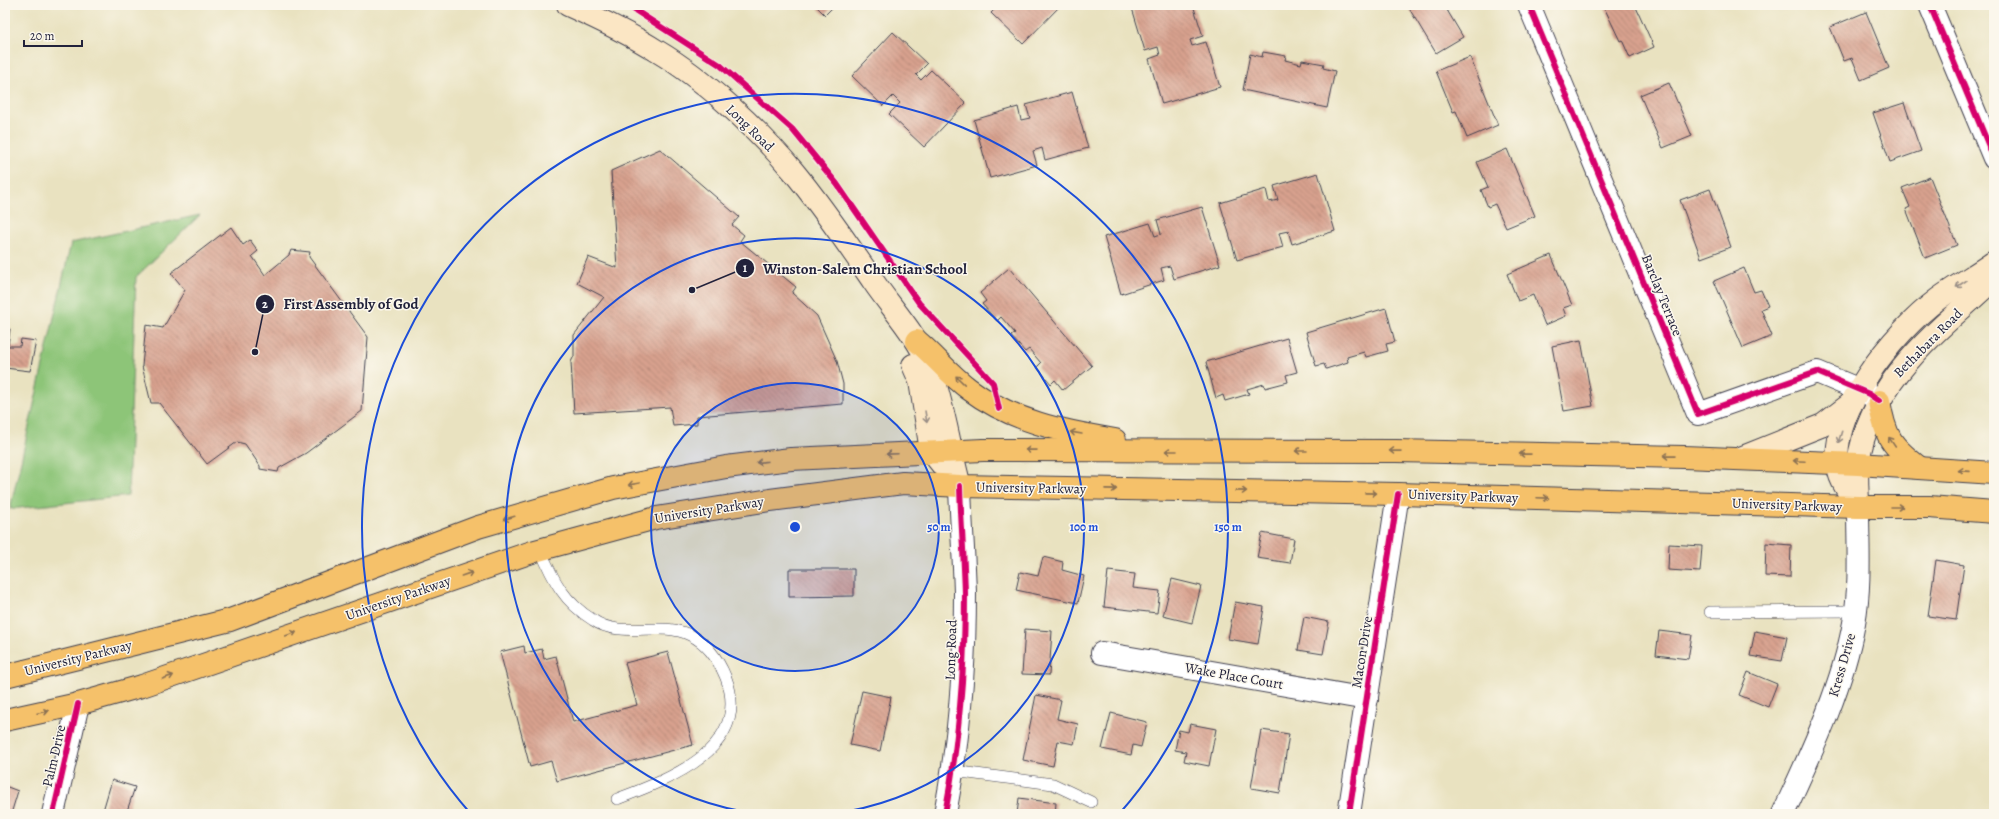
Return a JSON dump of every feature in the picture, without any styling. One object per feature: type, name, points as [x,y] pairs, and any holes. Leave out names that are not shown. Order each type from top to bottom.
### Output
[{"type":"main road","name":"Long Road","points":[[568,5],[617,28],[658,51],[709,89],[738,114],[782,158],[843,236],[917,341],[929,367],[946,422],[941,451]]},
{"type":"main road","name":"Bethabara Road","points":[[1858,507],[1848,464],[1838,445],[1856,395],[1873,366],[1900,334],[1937,300],[1994,262]]},
{"type":"main road","name":"Bethabara Road","points":[[1848,464],[1864,439],[1879,401],[1894,376],[1929,339],[1994,279]]},
{"type":"main road","name":"Long Road","points":[[888,301],[920,381],[941,451]]},
{"type":"main road","points":[[917,341],[968,388],[999,409],[1034,423],[1064,431],[1119,440],[1140,451]]},
{"type":"main road","points":[[1738,459],[1823,425],[1856,395]]},
{"type":"main road","points":[[1879,401],[1883,426],[1889,439],[1899,452],[1920,468]]},
{"type":"main road","points":[[941,451],[960,486]]},
{"type":"main road","name":"University Parkway","points":[[5,676],[230,620],[478,527],[613,488],[726,467],[792,459],[941,451],[1396,451],[1738,459],[1994,473]]},
{"type":"main road","name":"University Parkway","points":[[5,720],[78,704],[142,686],[540,549],[656,518],[770,500],[903,483],[960,486],[1398,494],[1858,507],[1929,507],[1994,512]]},
{"type":"street","name":"Barclay Terrace","points":[[1529,5],[1698,414],[1817,372],[1856,395],[1879,401]]},
{"type":"street","points":[[1930,5],[1994,158]]},
{"type":"street","name":"Long Road","points":[[945,814],[953,771],[963,673],[964,592],[960,486]]},
{"type":"street","name":"Macon Drive","points":[[1349,814],[1398,494]]},
{"type":"street","name":"Kress Drive","points":[[1784,814],[1836,690],[1847,656],[1858,586],[1858,507]]},
{"type":"street","name":"Wake Place Court","points":[[1102,653],[1367,699]]},
{"type":"street","name":"Palm Drive","points":[[53,814],[78,704]]},
{"type":"lane","points":[[540,549],[560,592],[574,607],[594,621],[619,629],[667,629],[691,636],[704,645],[714,656],[722,668],[727,682],[730,711],[724,733],[713,748],[664,782],[617,799]]},
{"type":"lane","points":[[1710,612],[1855,611]]},
{"type":"lane","points":[[953,771],[1053,784],[1091,802]]},
{"type":"green space","points":[[200,215],[136,277],[128,496],[10,509],[71,243]]},
{"type":"building","points":[[815,5],[835,5],[825,15]]},
{"type":"building","points":[[999,5],[1061,5],[1023,44],[991,13]]},
{"type":"building","points":[[1142,5],[1193,5],[1203,36],[1190,40],[1192,46],[1206,42],[1220,87],[1162,104],[1149,59],[1160,55],[1158,47],[1145,51],[1132,8]]},
{"type":"building","points":[[1407,5],[1444,5],[1463,37],[1436,53]]},
{"type":"building","points":[[1603,5],[1635,5],[1654,47],[1630,58]]},
{"type":"building","points":[[1866,12],[1889,68],[1861,80],[1852,58],[1844,61],[1830,27]]},
{"type":"building","points":[[893,32],[927,64],[916,75],[921,80],[931,70],[966,103],[924,147],[889,114],[900,103],[893,96],[883,106],[852,76]]},
{"type":"building","points":[[1263,52],[1286,56],[1285,60],[1301,64],[1302,60],[1324,64],[1323,68],[1335,71],[1327,108],[1243,90],[1250,54],[1262,57]]},
{"type":"building","points":[[1470,57],[1498,125],[1467,138],[1456,111],[1453,112],[1436,71]]},
{"type":"building","points":[[1669,83],[1692,136],[1663,148],[1640,95]]},
{"type":"building","points":[[1072,92],[1088,148],[1045,160],[1042,148],[1033,151],[1037,165],[990,178],[974,120],[1018,107],[1021,120],[1030,118],[1026,105]]},
{"type":"building","points":[[1904,103],[1921,151],[1890,162],[1873,113]]},
{"type":"building","points":[[660,149],[739,217],[732,225],[744,235],[740,241],[796,287],[792,293],[817,316],[837,361],[843,384],[843,404],[697,416],[697,424],[673,426],[670,407],[574,413],[571,362],[574,356],[574,335],[604,297],[577,283],[588,257],[617,268],[611,171]]},
{"type":"building","points":[[1507,149],[1535,216],[1506,228],[1495,204],[1488,207],[1481,190],[1488,187],[1477,162]]},
{"type":"building","points":[[1318,173],[1335,231],[1292,244],[1288,231],[1279,233],[1283,247],[1237,260],[1220,203],[1266,189],[1269,202],[1278,200],[1274,186]]},
{"type":"building","points":[[1930,177],[1957,245],[1925,258],[1906,209],[1910,207],[1902,188]]},
{"type":"building","points":[[1710,189],[1731,247],[1701,258],[1680,200]]},
{"type":"building","points":[[1202,207],[1220,265],[1174,279],[1170,266],[1161,268],[1164,280],[1121,294],[1104,237],[1150,223],[1155,236],[1161,234],[1157,220]]},
{"type":"building","points":[[231,227],[243,245],[250,240],[258,251],[252,256],[265,275],[289,255],[291,250],[310,252],[309,257],[368,337],[362,411],[306,453],[279,468],[278,472],[260,469],[260,466],[245,444],[237,442],[207,464],[159,403],[151,403],[142,366],[146,325],[163,328],[185,290],[171,273]]},
{"type":"building","points":[[1551,255],[1572,305],[1563,308],[1566,316],[1545,325],[1533,295],[1518,301],[1507,274]]},
{"type":"building","points":[[1009,268],[1092,366],[1063,390],[1055,380],[1051,384],[1037,367],[1041,363],[1029,349],[1025,352],[1011,336],[1015,333],[1001,317],[997,321],[982,304],[986,301],[980,293]]},
{"type":"building","points":[[1744,268],[1754,292],[1761,290],[1768,306],[1761,309],[1772,336],[1743,348],[1714,281]]},
{"type":"building","points":[[1386,308],[1395,342],[1386,344],[1388,351],[1366,357],[1364,352],[1347,357],[1348,362],[1326,369],[1324,364],[1316,366],[1306,332]]},
{"type":"building","points":[[5,328],[10,329],[8,346],[20,346],[21,339],[36,341],[30,371],[5,368]]},
{"type":"building","points":[[1287,338],[1297,372],[1286,375],[1288,382],[1265,388],[1264,384],[1247,389],[1249,394],[1225,401],[1223,395],[1216,398],[1206,362]]},
{"type":"building","points":[[1581,340],[1593,406],[1564,411],[1552,346]]},
{"type":"building","points":[[1262,533],[1294,539],[1290,563],[1257,558]]},
{"type":"building","points":[[1766,543],[1791,545],[1790,577],[1765,576]]},
{"type":"building","points":[[1669,544],[1702,546],[1700,572],[1668,570]]},
{"type":"building","points":[[1043,557],[1063,562],[1062,570],[1084,576],[1078,603],[1016,590],[1020,572],[1038,576]]},
{"type":"building","points":[[1936,560],[1964,565],[1956,620],[1928,616]]},
{"type":"building","points":[[789,569],[854,569],[854,596],[789,597]]},
{"type":"building","points":[[1108,571],[1135,574],[1133,588],[1160,591],[1157,613],[1104,607]]},
{"type":"building","points":[[1172,579],[1201,586],[1192,623],[1163,616]]},
{"type":"building","points":[[1235,602],[1264,607],[1258,644],[1228,639]]},
{"type":"building","points":[[1304,617],[1329,622],[1323,654],[1298,650]]},
{"type":"building","points":[[1025,629],[1052,631],[1049,675],[1022,674]]},
{"type":"building","points":[[1659,631],[1692,635],[1688,659],[1656,655]]},
{"type":"building","points":[[1755,631],[1787,637],[1782,661],[1750,656]]},
{"type":"building","points":[[524,646],[525,653],[542,649],[544,659],[556,656],[573,722],[637,705],[625,663],[668,652],[693,745],[557,781],[551,761],[530,767],[500,652]]},
{"type":"building","points":[[1748,672],[1777,684],[1768,707],[1739,695]]},
{"type":"building","points":[[862,691],[891,697],[880,751],[850,745]]},
{"type":"building","points":[[1036,695],[1061,700],[1057,719],[1078,724],[1074,744],[1058,741],[1053,766],[1023,760]]},
{"type":"building","points":[[1111,713],[1147,722],[1141,747],[1133,745],[1131,755],[1102,749]]},
{"type":"building","points":[[1190,724],[1216,729],[1209,766],[1184,761],[1186,752],[1175,750],[1179,730],[1188,732]]},
{"type":"building","points":[[1261,730],[1289,734],[1280,793],[1251,788]]},
{"type":"building","points":[[112,780],[135,787],[126,814],[102,814]]},
{"type":"building","points":[[5,786],[18,791],[11,814],[5,814]]},
{"type":"building","points":[[1019,798],[1056,803],[1055,814],[1017,814]]},
{"type":"cycle path","points":[[627,5],[720,65],[792,129],[837,184],[919,303],[993,383],[999,409]]},
{"type":"cycle path","points":[[1529,5],[1698,414],[1817,372],[1869,394],[1879,401]]},
{"type":"cycle path","points":[[1930,5],[1994,158]]},
{"type":"cycle path","points":[[945,814],[954,759],[964,648],[965,593],[960,486]]},
{"type":"cycle path","points":[[1349,814],[1398,494]]},
{"type":"cycle path","points":[[53,814],[78,704]]},
{"type":"place","name":"Winston-Salem Christian School","points":[[692,290]]},
{"type":"place","name":"First Assembly of God","points":[[255,352]]}]
